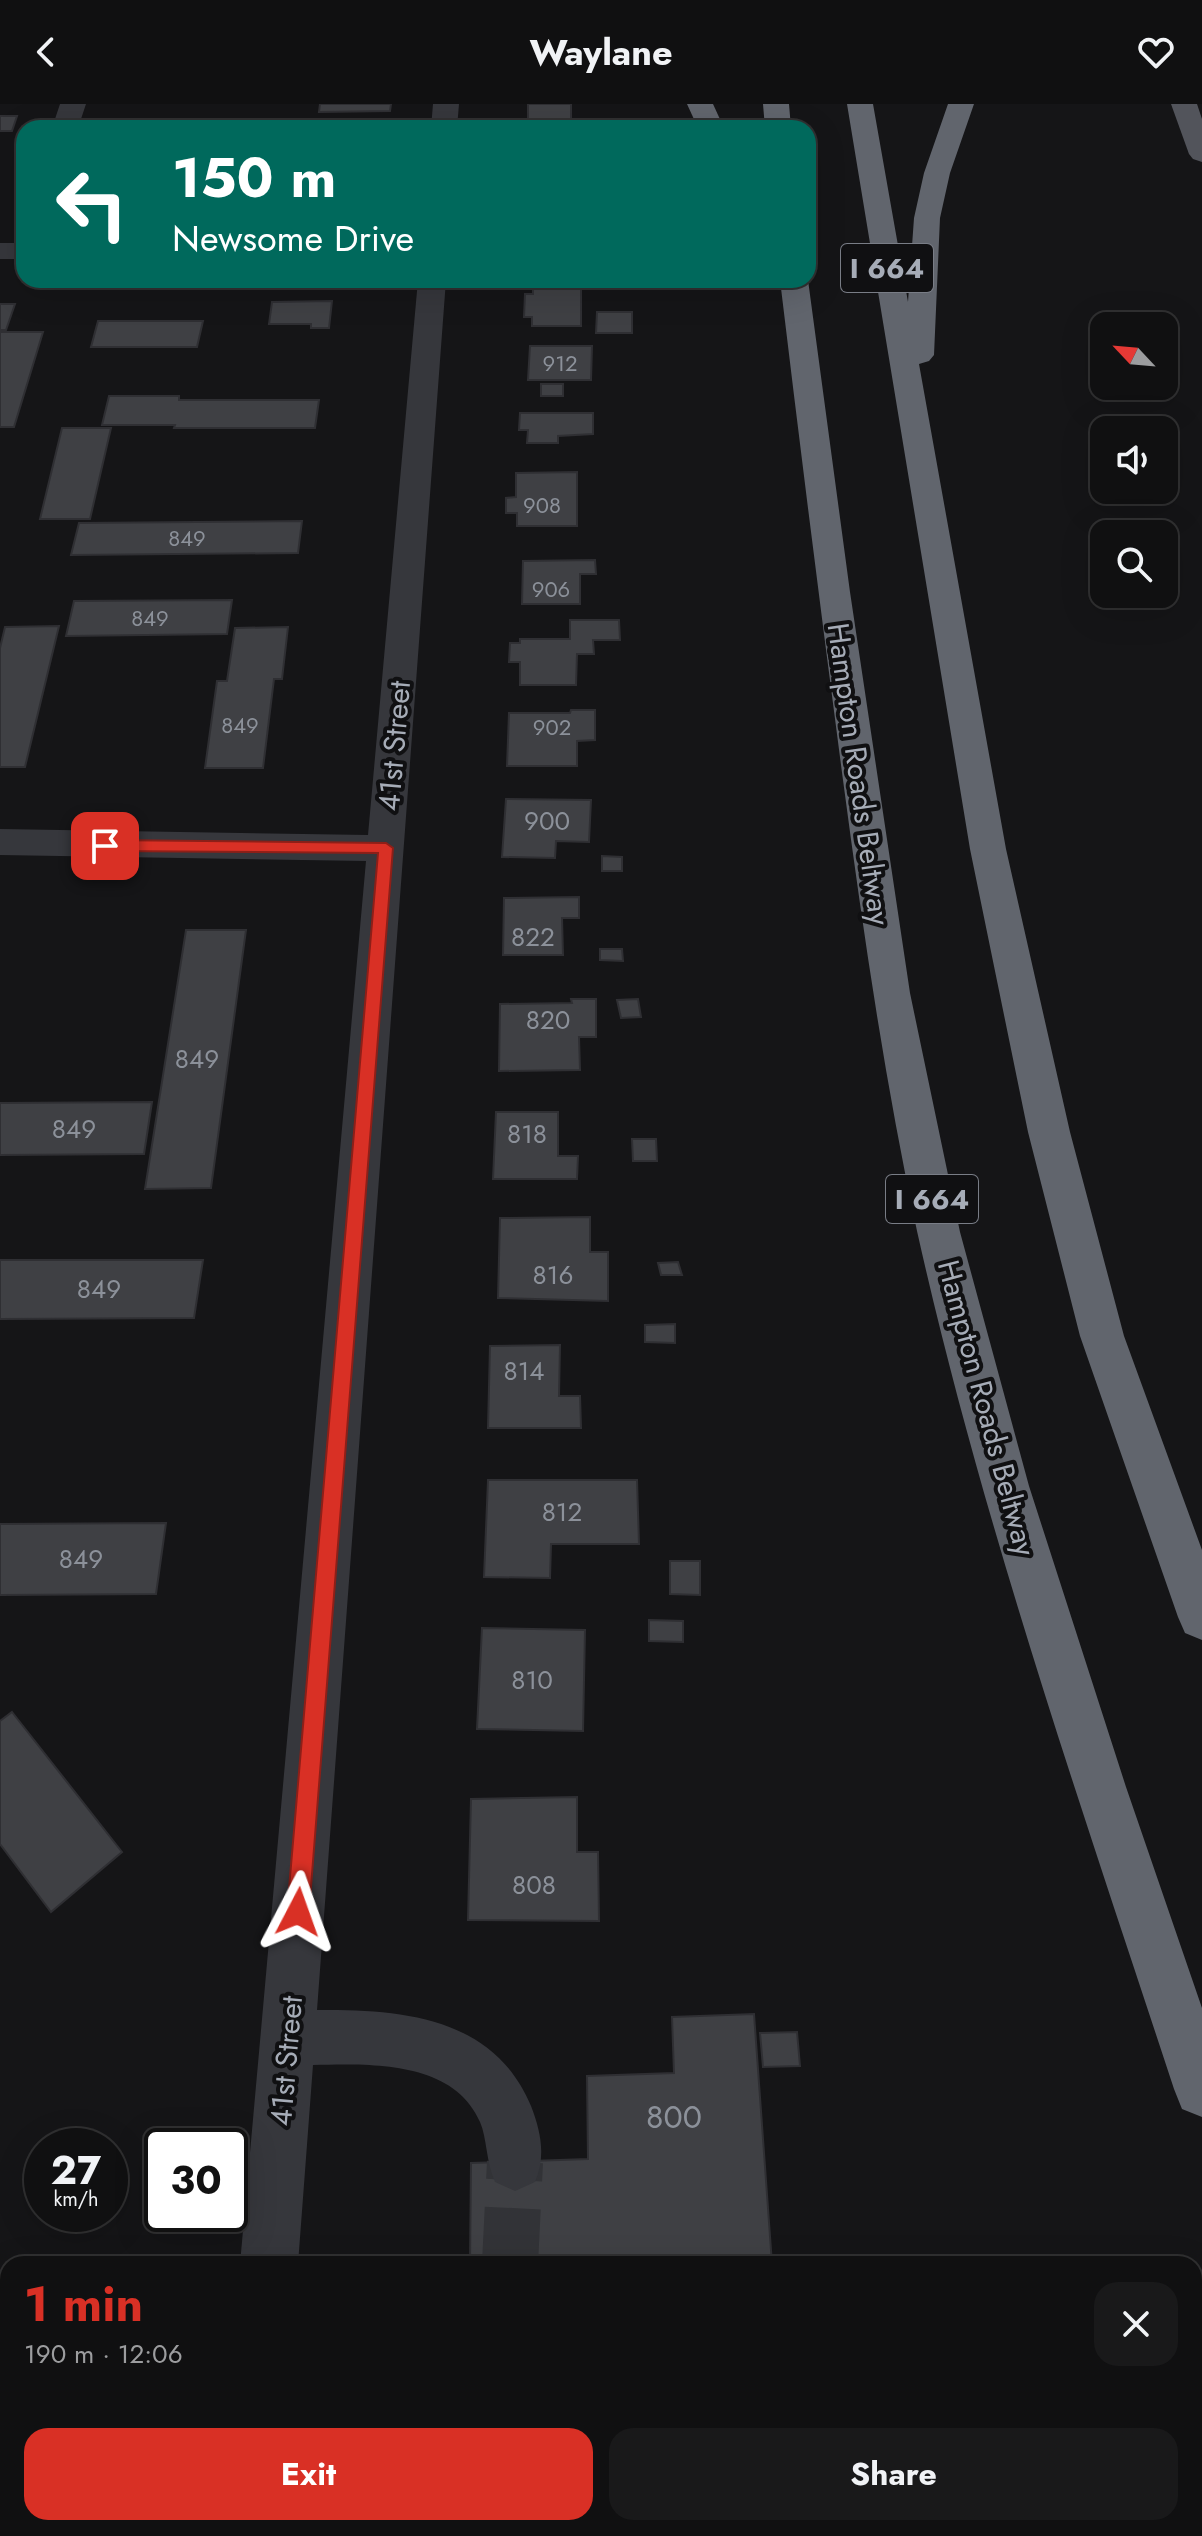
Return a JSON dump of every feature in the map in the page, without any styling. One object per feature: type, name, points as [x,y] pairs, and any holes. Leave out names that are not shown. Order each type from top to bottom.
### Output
[{"type":"highway","name":"I 664","points":[[860,104],[914,433],[988,849],[1049,1132],[1102,1336],[1202,1617]]},
{"type":"highway","points":[[914,433],[927,218],[937,173],[961,104]]},
{"type":"highway","name":"Hampton Roads Beltway","points":[[781,288],[811,426],[891,993],[939,1232],[1006,1486],[1100,1787],[1202,2089]]},
{"type":"main road","points":[[1184,104],[1202,154]]},
{"type":"street","name":"41st Street","points":[[270,2256],[431,288]]},
{"type":"street","points":[[0,842],[386,848]]},
{"type":"street","points":[[288,2038],[353,2038],[415,2043],[453,2057],[479,2073],[504,2108],[515,2162]]},
{"type":"building","points":[[320,104],[391,104],[390,111],[319,112]]},
{"type":"building","points":[[528,104],[571,104],[571,120],[528,120]]},
{"type":"building","points":[[0,116],[17,116],[12,131],[0,131]]},
{"type":"building","points":[[533,288],[581,288],[581,326],[532,326],[532,317],[524,317],[525,294],[533,294]]},
{"type":"building","points":[[332,301],[329,328],[311,328],[311,324],[269,324],[272,302]]},
{"type":"building","points":[[0,304],[15,304],[6,330],[0,330]]},
{"type":"building","points":[[597,312],[632,312],[632,333],[596,333]]},
{"type":"building","points":[[98,321],[203,321],[197,347],[91,347]]},
{"type":"building","points":[[0,332],[43,332],[14,427],[0,427]]},
{"type":"building","points":[[530,346],[592,346],[591,380],[528,380]]},
{"type":"building","points":[[541,384],[563,384],[563,396],[541,396]]},
{"type":"building","points":[[109,396],[179,396],[179,400],[319,400],[315,428],[174,428],[175,425],[102,425]]},
{"type":"building","points":[[520,413],[593,413],[593,434],[558,436],[558,443],[527,443],[528,430],[519,430]]},
{"type":"building","points":[[62,428],[111,428],[90,519],[40,519]]},
{"type":"building","points":[[577,472],[577,526],[517,526],[517,513],[506,513],[506,498],[516,497],[516,473]]},
{"type":"building","points":[[302,521],[298,553],[71,555],[79,523]]},
{"type":"building","points":[[595,560],[596,574],[580,574],[580,604],[522,604],[523,561]]},
{"type":"building","points":[[232,600],[227,634],[66,636],[74,601]]},
{"type":"building","points":[[570,620],[619,620],[620,640],[593,640],[594,654],[577,654],[576,685],[520,685],[520,662],[509,662],[510,643],[520,643],[520,639],[570,639]]},
{"type":"building","points":[[59,626],[25,767],[0,767],[0,648],[5,627]]},
{"type":"building","points":[[288,627],[282,679],[274,679],[263,768],[205,768],[217,681],[227,681],[235,628]]},
{"type":"building","points":[[571,710],[595,710],[595,740],[577,741],[577,766],[507,766],[509,713],[570,713]]},
{"type":"building","points":[[506,799],[591,800],[589,842],[556,841],[555,858],[502,857]]},
{"type":"building","points":[[602,856],[622,857],[622,871],[602,871]]},
{"type":"building","points":[[579,897],[579,918],[562,918],[563,955],[503,955],[504,898]]},
{"type":"building","points":[[186,930],[246,930],[211,1188],[145,1189]]},
{"type":"building","points":[[600,949],[622,949],[623,961],[600,960]]},
{"type":"building","points":[[571,999],[596,999],[596,1037],[579,1037],[580,1070],[499,1071],[500,1004],[572,1003]]},
{"type":"building","points":[[638,999],[641,1017],[621,1018],[617,1000]]},
{"type":"building","points":[[152,1102],[144,1154],[0,1155],[0,1103]]},
{"type":"building","points":[[496,1112],[558,1112],[558,1156],[578,1156],[577,1179],[493,1179]]},
{"type":"building","points":[[632,1139],[656,1139],[657,1161],[633,1161]]},
{"type":"building","points":[[590,1217],[590,1252],[608,1252],[608,1301],[498,1298],[500,1218]]},
{"type":"building","points":[[0,1260],[203,1260],[194,1318],[0,1319]]},
{"type":"building","points":[[678,1262],[682,1275],[661,1275],[658,1263]]},
{"type":"building","points":[[675,1324],[675,1343],[645,1342],[645,1325]]},
{"type":"building","points":[[560,1345],[559,1396],[580,1396],[581,1428],[488,1428],[490,1346]]},
{"type":"building","points":[[488,1480],[637,1480],[639,1544],[551,1544],[550,1578],[484,1577]]},
{"type":"building","points":[[166,1523],[156,1594],[0,1595],[0,1524]]},
{"type":"building","points":[[670,1561],[700,1561],[700,1595],[670,1594]]},
{"type":"building","points":[[649,1620],[683,1621],[683,1642],[649,1641]]},
{"type":"building","points":[[482,1628],[585,1630],[583,1731],[477,1729]]},
{"type":"building","points":[[12,1712],[122,1852],[51,1912],[0,1844],[0,1721]]},
{"type":"building","points":[[577,1797],[577,1852],[598,1852],[599,1921],[468,1920],[471,1799]]},
{"type":"building","points":[[754,2014],[771,2256],[470,2256],[471,2163],[588,2159],[587,2076],[674,2073],[672,2017]]},
{"type":"building","points":[[797,2032],[800,2066],[763,2067],[760,2033]]},
{"type":"tunnel","points":[[510,2256],[515,2162]]},
{"type":"route","points":[[105,846],[386,848],[298,1912]]}]
